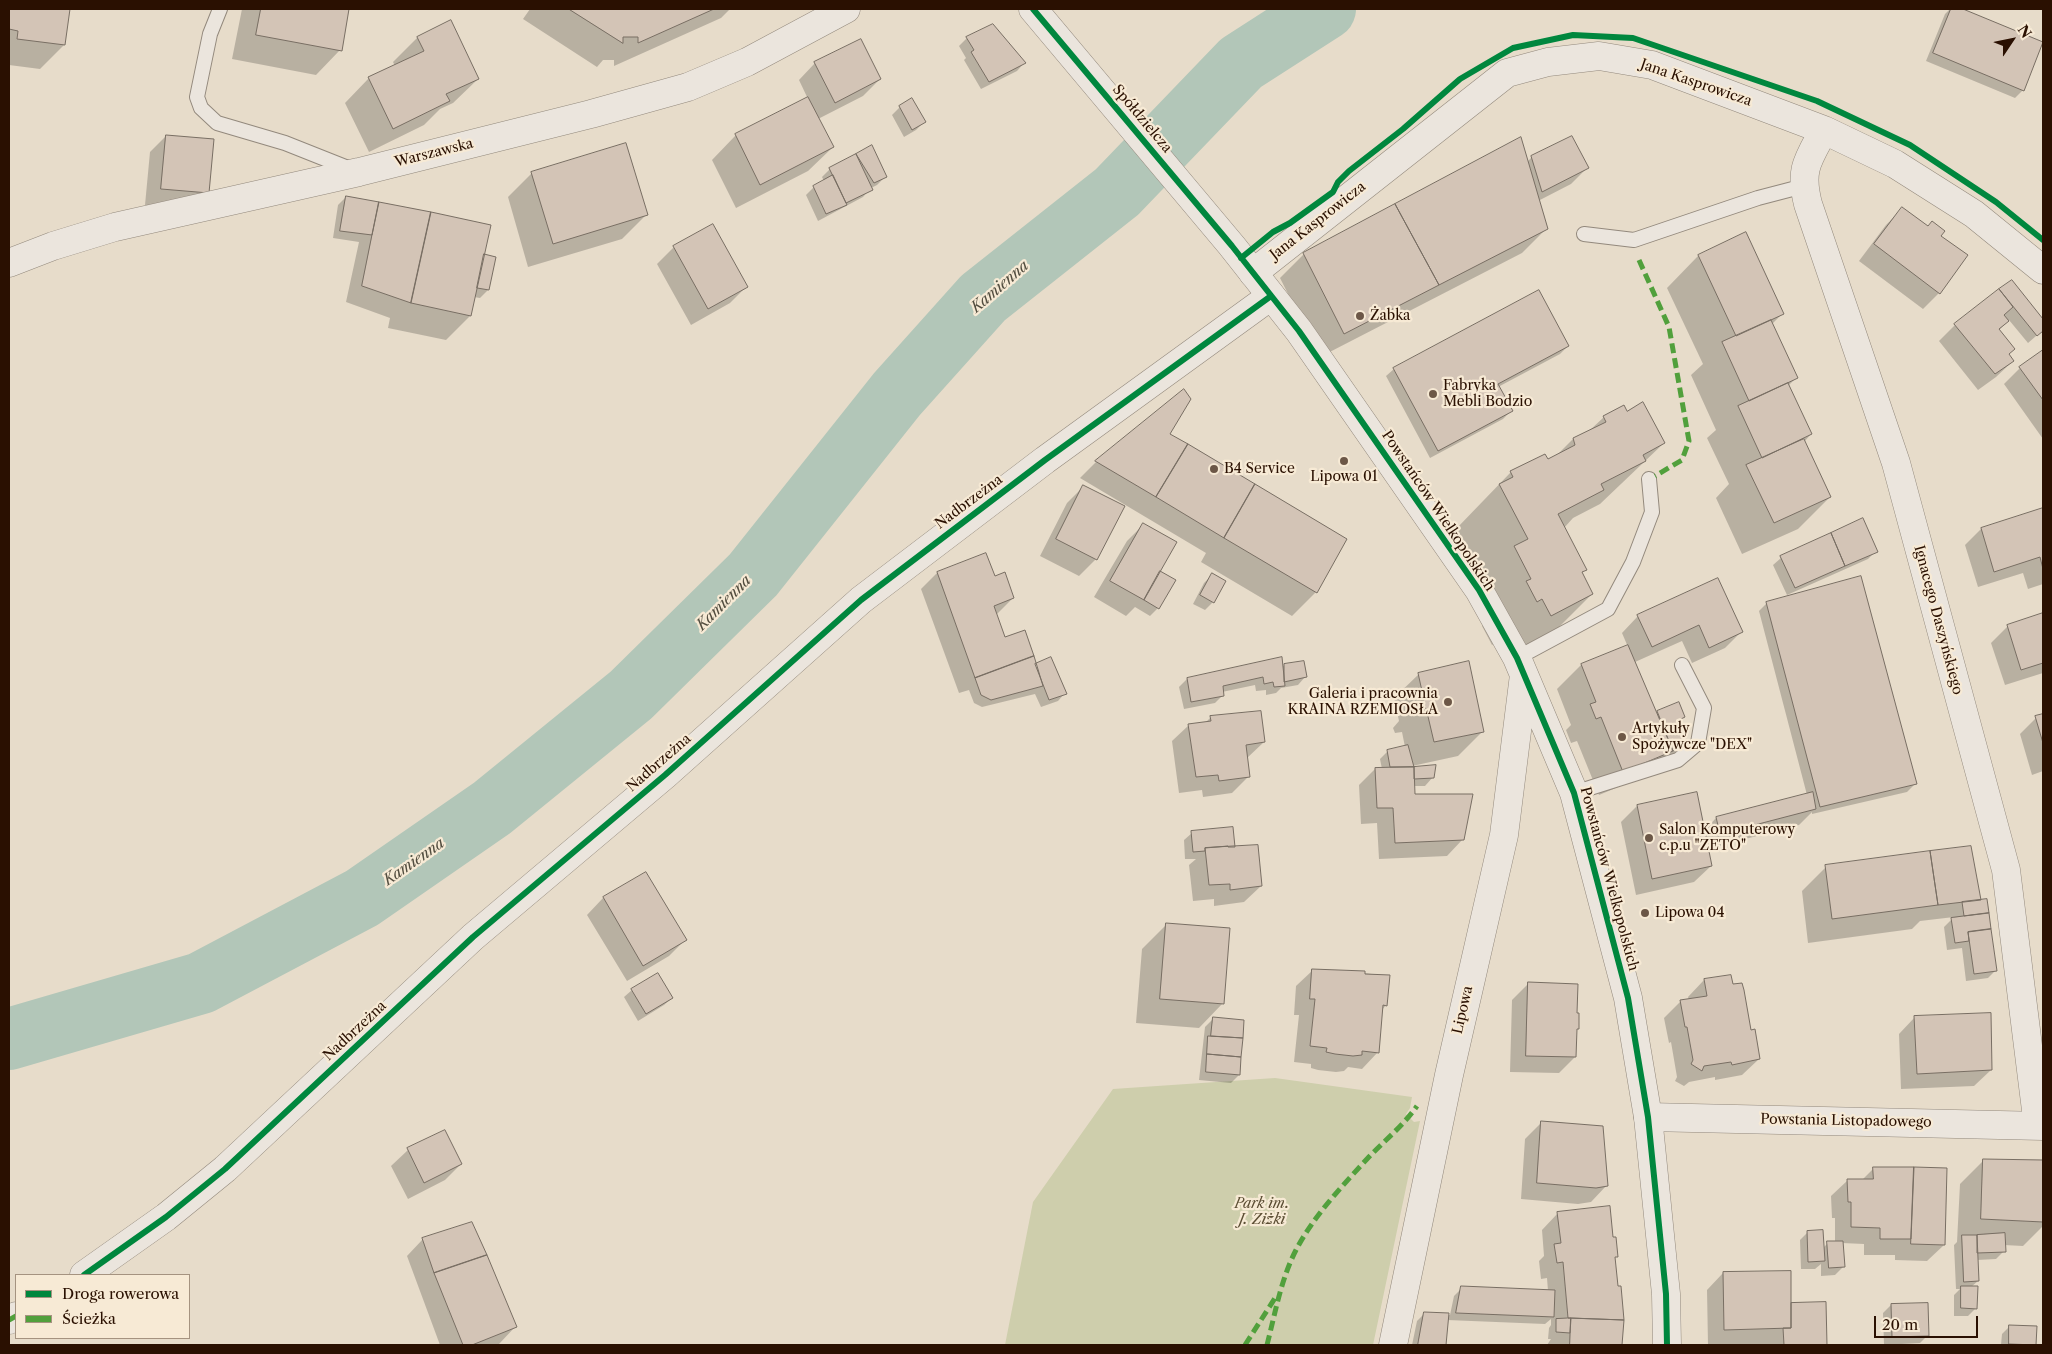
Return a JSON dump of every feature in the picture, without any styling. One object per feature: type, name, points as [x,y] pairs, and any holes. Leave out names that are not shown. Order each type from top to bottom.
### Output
[{"type":"street","name":"Warszawska","points":[[9,263],[54,246],[115,227],[359,172],[591,114],[688,87],[748,62],[846,9]]},
{"type":"street","name":"Spółdzielcza","points":[[1033,9],[1232,246]]},
{"type":"street","name":"Jana Kasprowicza","points":[[1253,273],[1507,73],[1548,62],[1599,56],[1652,65],[1824,130],[1895,164],[1974,214],[2043,270]]},
{"type":"street","name":"Ignacego Daszyńskiego","points":[[1824,130],[1804,169],[1804,186],[1896,463],[2006,870],[2041,1126]]},
{"type":"street","name":"Powstańców Wielkopolskich","points":[[1232,246],[1299,331],[1479,590],[1520,666],[1574,793],[1628,998],[1648,1117],[1666,1294],[1667,1345]]},
{"type":"street","name":"Nadbrzeżna","points":[[85,1274],[166,1217],[225,1169],[473,937],[665,775],[861,600],[1045,460],[1271,296]]},
{"type":"street","name":"Lipowa","points":[[1393,1345],[1449,1075],[1504,835],[1520,666]]},
{"type":"street","name":"Powstania Listopadowego","points":[[1648,1117],[2041,1126]]},
{"type":"lane","points":[[220,9],[210,34],[197,98],[201,108],[217,123],[285,143],[359,172]]},
{"type":"lane","points":[[1584,234],[1634,240],[1758,198],[1804,186]]},
{"type":"lane","points":[[1520,666],[1608,609],[1633,562],[1652,512],[1649,479]]},
{"type":"lane","points":[[1574,793],[1678,760],[1698,743],[1704,708],[1682,665]]},
{"type":"green space","name":"Park im. J. Ziżki","points":[[1275,1078],[1412,1097],[1410,1108],[1406,1114],[1414,1122],[1420,1121],[1373,1345],[1005,1345],[1033,1202],[1113,1089]]},
{"type":"building","points":[[9,9],[70,9],[65,45],[17,39],[18,31],[9,29]]},
{"type":"building","points":[[261,9],[349,9],[342,51],[256,35]]},
{"type":"building","points":[[569,9],[714,9],[638,43],[638,37],[623,37],[623,43]]},
{"type":"building","points":[[1951,9],[1963,9],[2043,42],[2024,91],[1933,53]]},
{"type":"building","points":[[451,20],[479,79],[446,94],[450,101],[393,129],[368,77],[424,51],[417,37]]},
{"type":"building","points":[[993,24],[1026,63],[989,82],[971,52],[974,50],[966,37]]},
{"type":"building","points":[[861,39],[881,79],[835,103],[814,62]]},
{"type":"building","points":[[808,97],[834,147],[760,185],[735,134]]},
{"type":"building","points":[[912,98],[926,122],[912,130],[899,106]]},
{"type":"building","points":[[166,135],[214,139],[209,193],[161,189]]},
{"type":"building","points":[[1572,136],[1589,168],[1542,192],[1531,156]]},
{"type":"building","points":[[1521,137],[1548,229],[1439,285],[1395,204]]},
{"type":"building","points":[[626,143],[648,215],[553,244],[531,172]]},
{"type":"building","points":[[872,145],[887,177],[874,183],[856,154]]},
{"type":"building","points":[[856,154],[873,190],[846,203],[829,168]]},
{"type":"building","points":[[833,175],[847,205],[826,214],[813,186]]},
{"type":"building","points":[[346,196],[379,202],[372,235],[340,231]]},
{"type":"building","points":[[379,202],[431,212],[411,303],[362,286]]},
{"type":"building","points":[[1395,204],[1439,285],[1344,334],[1303,253]]},
{"type":"building","points":[[1902,207],[1928,226],[1932,221],[1945,231],[1941,236],[1968,255],[1940,294],[1874,244]]},
{"type":"building","points":[[431,212],[491,225],[471,316],[411,303]]},
{"type":"building","points":[[713,224],[748,287],[708,309],[673,246]]},
{"type":"building","points":[[1746,232],[1784,314],[1736,336],[1698,255]]},
{"type":"building","points":[[484,254],[496,257],[489,290],[477,288]]},
{"type":"building","points":[[2012,280],[2043,319],[2043,331],[2037,336],[1999,289]]},
{"type":"building","points":[[1999,289],[2013,307],[2004,315],[2009,321],[1999,329],[2015,349],[2009,354],[2014,361],[1995,374],[1954,324]]},
{"type":"building","points":[[1539,290],[1569,346],[1498,384],[1513,411],[1438,451],[1393,368]]},
{"type":"building","points":[[1771,320],[1798,378],[1749,401],[1722,342]]},
{"type":"building","points":[[2043,350],[2043,400],[2019,367]]},
{"type":"building","points":[[1788,383],[1812,434],[1762,458],[1738,406]]},
{"type":"building","points":[[1184,389],[1191,399],[1170,434],[1188,444],[1156,497],[1095,461]]},
{"type":"building","points":[[1643,402],[1665,443],[1643,455],[1646,461],[1601,484],[1604,490],[1558,514],[1587,570],[1582,572],[1593,594],[1551,616],[1542,599],[1537,602],[1526,581],[1531,579],[1514,546],[1528,539],[1499,484],[1513,477],[1510,471],[1545,454],[1548,459],[1575,445],[1573,438],[1606,422],[1603,416],[1624,405],[1627,411]]},
{"type":"building","points":[[1804,439],[1831,497],[1774,523],[1746,465]]},
{"type":"building","points":[[1188,444],[1255,484],[1224,538],[1156,497]]},
{"type":"building","points":[[1255,484],[1347,539],[1317,593],[1224,538]]},
{"type":"building","points":[[1083,485],[1125,506],[1097,560],[1056,539]]},
{"type":"building","points":[[2043,508],[2043,569],[2040,557],[1994,572],[1981,528]]},
{"type":"building","points":[[1863,518],[1878,552],[1845,566],[1831,533]]},
{"type":"building","points":[[1143,523],[1177,542],[1144,600],[1110,581]]},
{"type":"building","points":[[1831,533],[1845,566],[1795,588],[1780,556]]},
{"type":"building","points":[[986,553],[995,576],[1005,572],[1014,598],[994,606],[1005,637],[1025,630],[1034,656],[975,678],[937,572]]},
{"type":"building","points":[[1160,571],[1176,580],[1159,609],[1144,600]]},
{"type":"building","points":[[1212,573],[1226,581],[1214,603],[1200,595]]},
{"type":"building","points":[[1861,576],[1917,784],[1820,807],[1766,602]]},
{"type":"building","points":[[1718,578],[1743,632],[1709,648],[1699,625],[1652,647],[1637,615]]},
{"type":"building","points":[[2043,613],[2043,663],[2021,670],[2007,625]]},
{"type":"building","points":[[1628,645],[1673,751],[1623,772],[1601,717],[1596,719],[1590,704],[1596,702],[1581,664]]},
{"type":"building","points":[[1034,656],[1043,686],[991,700],[981,695],[975,678]]},
{"type":"building","points":[[1051,657],[1067,694],[1049,700],[1035,664]]},
{"type":"building","points":[[1282,657],[1285,686],[1274,687],[1273,682],[1264,684],[1263,677],[1223,686],[1224,696],[1191,702],[1187,678]]},
{"type":"building","points":[[1304,661],[1307,677],[1284,682],[1284,664]]},
{"type":"building","name":"Galeria i pracownia KRAINA RZEMIOSŁA","points":[[1469,661],[1484,732],[1434,742],[1426,708],[1419,710],[1416,702],[1424,700],[1418,673]]},
{"type":"building","points":[[1679,702],[1685,717],[1679,720],[1685,745],[1673,751],[1657,711]]},
{"type":"building","points":[[1261,711],[1265,742],[1246,745],[1250,777],[1219,781],[1218,775],[1196,777],[1188,724],[1211,721],[1210,716]]},
{"type":"building","points":[[2043,714],[2043,743],[2035,716]]},
{"type":"building","points":[[1408,745],[1414,767],[1390,767],[1387,750]]},
{"type":"building","points":[[1436,765],[1434,778],[1414,779],[1414,767]]},
{"type":"building","points":[[1414,767],[1415,794],[1473,794],[1464,840],[1395,843],[1393,808],[1377,808],[1375,768]]},
{"type":"building","points":[[1697,792],[1712,866],[1652,879],[1637,805]]},
{"type":"building","points":[[1813,792],[1816,809],[1720,834],[1716,817]]},
{"type":"building","points":[[1233,827],[1235,847],[1205,848],[1205,851],[1193,852],[1191,831]]},
{"type":"building","points":[[1258,845],[1262,886],[1230,890],[1230,884],[1209,885],[1205,848]]},
{"type":"building","points":[[1971,846],[1981,900],[1938,905],[1930,851]]},
{"type":"building","points":[[1930,851],[1938,905],[1832,919],[1825,865]]},
{"type":"building","points":[[646,872],[687,940],[643,966],[603,897]]},
{"type":"building","points":[[1987,899],[1989,913],[1964,916],[1962,902]]},
{"type":"building","points":[[1989,913],[1991,929],[1968,932],[1969,941],[1955,943],[1951,918]]},
{"type":"building","points":[[1166,923],[1230,928],[1224,1004],[1160,999]]},
{"type":"building","points":[[1991,929],[1997,971],[1974,974],[1968,932]]},
{"type":"building","points":[[1312,969],[1365,971],[1365,974],[1390,975],[1387,1006],[1383,1005],[1379,1053],[1362,1051],[1362,1055],[1353,1056],[1326,1052],[1327,1048],[1310,1046],[1315,999],[1310,999]]},
{"type":"building","points":[[658,973],[673,998],[646,1014],[631,989]]},
{"type":"building","points":[[1731,975],[1733,984],[1742,983],[1751,1030],[1755,1029],[1760,1059],[1732,1065],[1731,1062],[1704,1066],[1702,1071],[1691,1064],[1693,1060],[1680,1000],[1707,996],[1704,979]]},
{"type":"building","points":[[1528,982],[1578,984],[1577,1013],[1579,1013],[1579,1029],[1577,1029],[1576,1057],[1526,1056]]},
{"type":"building","points":[[1991,1013],[1992,1070],[1917,1074],[1914,1016]]},
{"type":"building","points":[[1213,1017],[1244,1020],[1243,1038],[1211,1036]]},
{"type":"building","points":[[1208,1036],[1243,1038],[1241,1057],[1207,1054]]},
{"type":"building","points":[[1207,1054],[1241,1057],[1240,1075],[1206,1072]]},
{"type":"building","points":[[1541,1121],[1603,1126],[1608,1186],[1596,1188],[1537,1183]]},
{"type":"building","points":[[445,1130],[462,1164],[424,1183],[407,1148]]},
{"type":"building","points":[[1983,1159],[2043,1160],[2043,1222],[1981,1219]]},
{"type":"building","points":[[1873,1167],[1914,1167],[1911,1239],[1880,1239],[1880,1228],[1851,1227],[1851,1202],[1848,1202],[1847,1179],[1873,1179]]},
{"type":"building","points":[[1914,1167],[1947,1168],[1945,1245],[1911,1244]]},
{"type":"building","points":[[1610,1206],[1613,1237],[1616,1237],[1618,1257],[1615,1257],[1618,1286],[1621,1286],[1624,1320],[1568,1318],[1563,1262],[1557,1263],[1554,1244],[1561,1243],[1557,1212]]},
{"type":"building","points":[[472,1222],[487,1255],[434,1273],[422,1238]]},
{"type":"building","points":[[1823,1230],[1825,1261],[1808,1262],[1807,1231]]},
{"type":"building","points":[[2005,1233],[2006,1252],[1977,1253],[1977,1235]]},
{"type":"building","points":[[1962,1235],[1977,1235],[1979,1281],[1964,1282]]},
{"type":"building","points":[[1827,1241],[1843,1241],[1845,1267],[1829,1268]]},
{"type":"building","points":[[487,1255],[517,1327],[472,1345],[463,1345],[434,1273]]},
{"type":"building","points":[[1791,1271],[1791,1328],[1724,1330],[1723,1272]]},
{"type":"building","points":[[1461,1286],[1555,1290],[1554,1317],[1456,1313]]},
{"type":"building","points":[[1961,1286],[1978,1286],[1977,1309],[1961,1308]]},
{"type":"building","points":[[1826,1302],[1827,1345],[1784,1345],[1783,1328],[1791,1328],[1791,1303]]},
{"type":"building","points":[[1928,1303],[1929,1336],[1892,1337],[1891,1304]]},
{"type":"building","points":[[1424,1312],[1449,1313],[1446,1345],[1418,1345]]},
{"type":"building","points":[[1571,1318],[1570,1333],[1556,1332],[1556,1319]]},
{"type":"building","points":[[1571,1318],[1624,1320],[1622,1345],[1570,1345]]},
{"type":"building","points":[[2009,1325],[2037,1326],[2036,1345],[2009,1344]]},
{"type":"waterway","name":"Kamienna","points":[[9,1039],[201,983],[362,898],[492,808],[631,695],[753,575],[897,394],[983,298],[1117,192],[1241,63],[1325,9]]},
{"type":"marked path","points":[[1639,260],[1669,327],[1689,441],[1682,460],[1655,476]]},
{"type":"marked path","points":[[1267,1345],[1286,1273],[1303,1238],[1319,1214],[1338,1191],[1417,1106]]},
{"type":"marked path","points":[[1245,1345],[1277,1295]]},
{"type":"marked path","points":[[9,1320],[15,1317]]},
{"type":"cycle path","points":[[1033,9],[1232,246],[1299,331],[1479,590],[1517,658],[1574,793],[1628,998],[1648,1117],[1666,1294],[1667,1345]]},
{"type":"cycle path","points":[[1241,258],[1273,232],[1290,223],[1333,192],[1338,182],[1349,171],[1403,129],[1460,79],[1513,48],[1573,35],[1633,38],[1817,101],[1910,145],[1996,202],[2043,240]]},
{"type":"cycle path","points":[[85,1274],[166,1217],[225,1169],[473,937],[665,775],[861,600],[1045,460],[1271,296]]},
{"type":"place","name":"Żabka","points":[[1360,316]]},
{"type":"place","name":"Fabryka Mebli Bodzio","points":[[1433,394]]},
{"type":"place","name":"Lipowa 01","points":[[1344,461]]},
{"type":"place","name":"B4 Service","points":[[1214,469]]},
{"type":"place","name":"Galeria i pracownia KRAINA RZEMIOSŁA","points":[[1448,702]]},
{"type":"place","name":"Artykuły Spożywcze \"DEX\"","points":[[1622,737]]},
{"type":"place","name":"Salon Komputerowy c.p.u \"ZETO\"","points":[[1649,838]]},
{"type":"place","name":"Lipowa 04","points":[[1645,913]]}]
